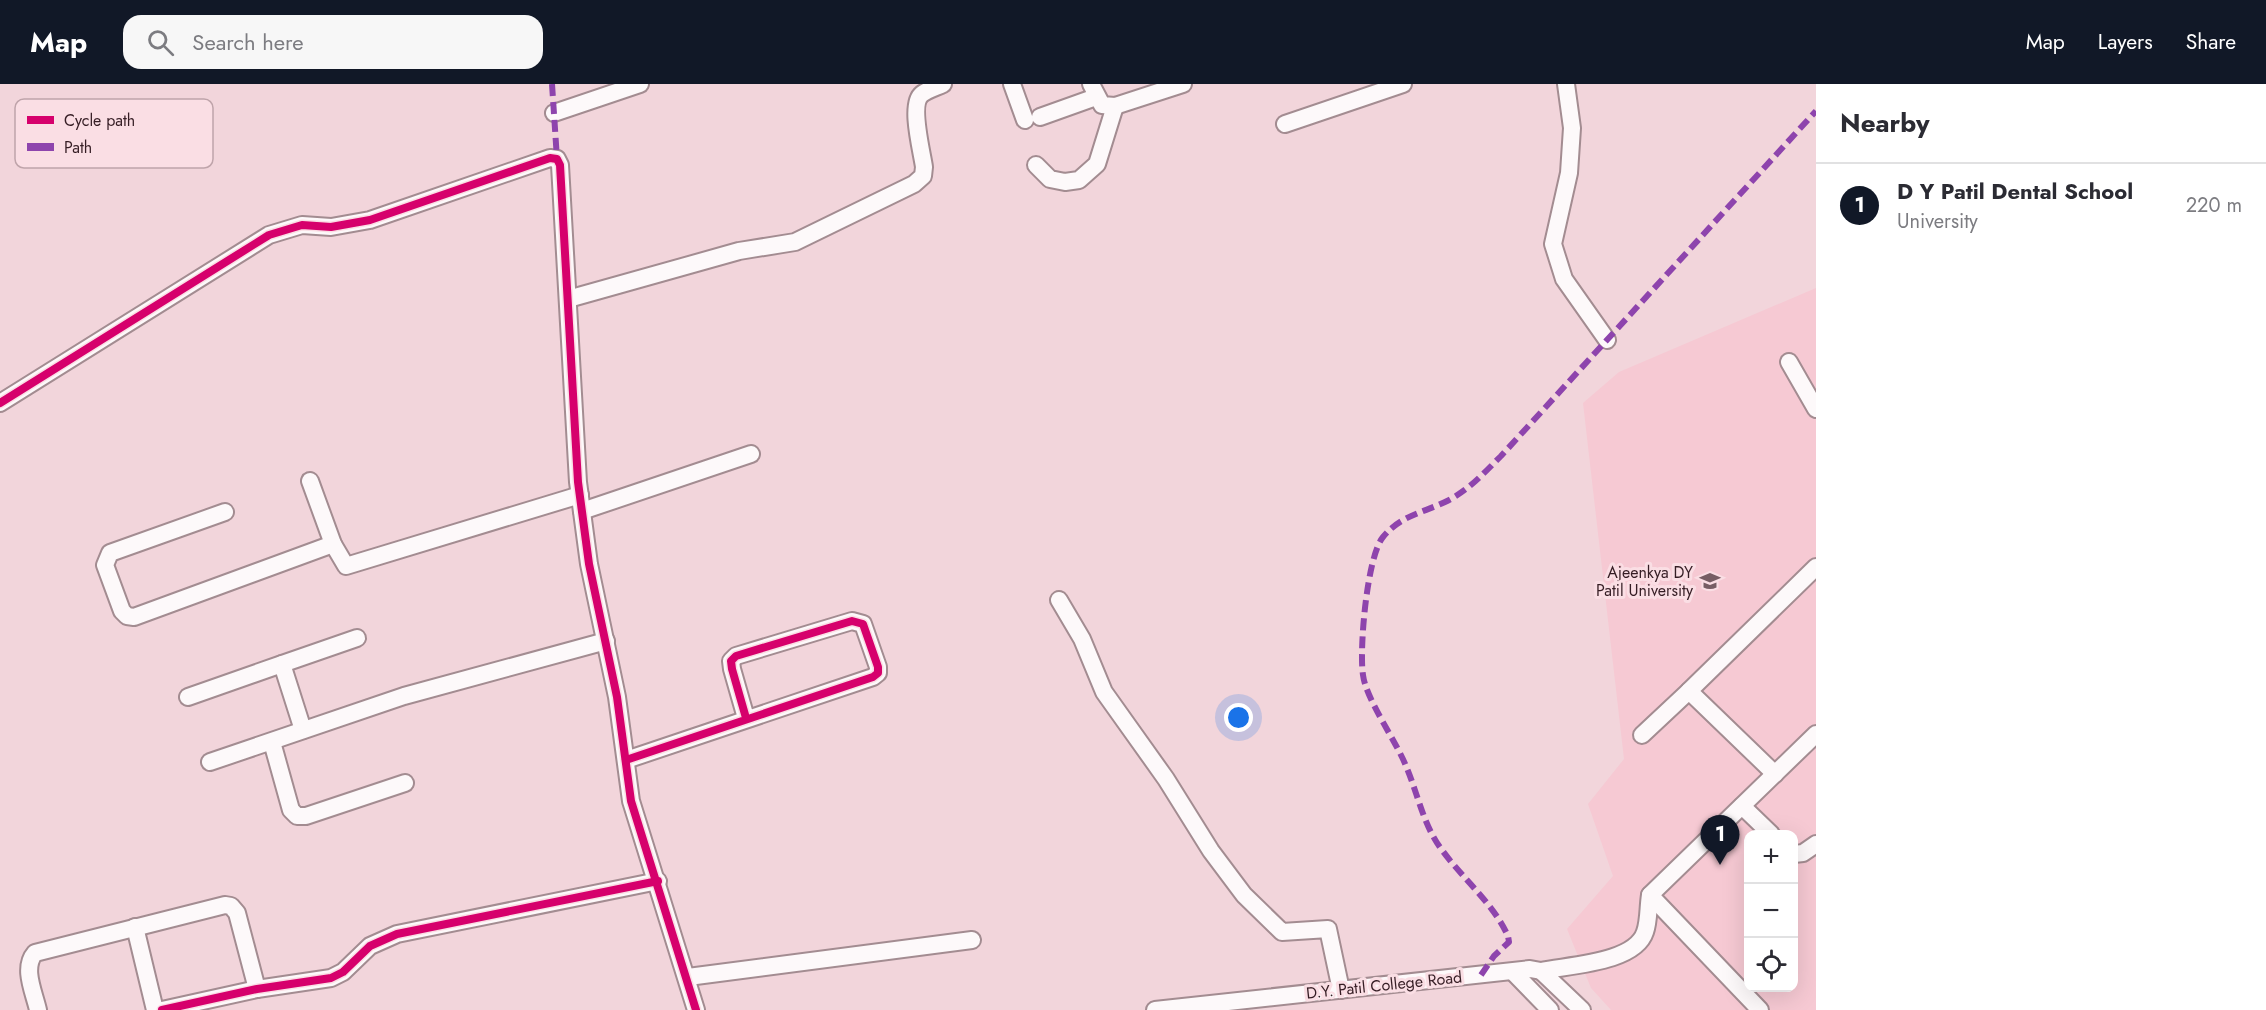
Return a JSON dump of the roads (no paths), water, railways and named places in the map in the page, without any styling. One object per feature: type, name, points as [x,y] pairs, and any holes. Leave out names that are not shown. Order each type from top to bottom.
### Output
[{"type":"street","points":[[554,113],[640,84]]},
{"type":"street","points":[[568,299],[739,251],[795,242],[914,184],[923,176],[924,167],[916,112],[918,100],[921,94],[943,84]]},
{"type":"street","points":[[1012,84],[1032,119],[1094,90],[1102,105],[1115,106],[1183,84]]},
{"type":"street","points":[[1285,124],[1402,84]]},
{"type":"street","points":[[1566,84],[1572,128],[1569,173],[1553,244],[1564,279],[1607,340]]},
{"type":"street","points":[[1036,165],[1050,179],[1065,182],[1079,180],[1097,164],[1115,106]]},
{"type":"street","points":[[0,403],[269,235],[302,225],[332,227],[370,220],[550,158],[557,159],[560,165],[581,503],[589,564],[606,641],[632,801],[688,977],[696,1010]]},
{"type":"street","points":[[1789,362],[1816,410]]},
{"type":"street","points":[[310,481],[341,562],[346,566],[352,566],[751,454]]},
{"type":"street","points":[[225,512],[110,553],[105,565],[122,612],[134,617],[333,544]]},
{"type":"street","points":[[1642,735],[1816,567]]},
{"type":"street","points":[[1059,600],[1082,639],[1104,692],[1166,778],[1211,852],[1244,895],[1282,932],[1328,929],[1341,990]]},
{"type":"street","points":[[626,760],[873,677],[878,673],[878,667],[863,624],[852,621],[736,656],[731,661],[732,669],[746,718]]},
{"type":"street","points":[[188,697],[357,638]]},
{"type":"street","points":[[210,762],[404,696],[606,641]]},
{"type":"street","points":[[282,664],[303,730]]},
{"type":"street","points":[[1689,691],[1775,774]]},
{"type":"street","points":[[272,742],[291,810],[297,816],[306,816],[405,783]]},
{"type":"street","points":[[1760,1010],[1650,895],[1775,774],[1813,743]]},
{"type":"street","points":[[1742,806],[1767,830]]},
{"type":"street","points":[[1798,854],[1803,853],[1816,844]]},
{"type":"street","points":[[162,1010],[257,989],[331,978],[343,972],[370,946],[397,934],[658,881]]},
{"type":"street","name":"D.Y. Patil College Road","points":[[1155,1010],[1341,990],[1518,977],[1621,956],[1636,948],[1645,932],[1650,895]]},
{"type":"street","points":[[38,1010],[29,970],[29,960],[35,952],[225,905],[231,906],[237,913],[257,989]]},
{"type":"street","points":[[135,927],[155,1010]]},
{"type":"street","points":[[688,977],[972,940]]},
{"type":"street","points":[[1541,971],[1582,1010]]},
{"type":"street","points":[[1518,977],[1550,1010]]},
{"type":"place","name":"Ajeenkya DY Patil University","points":[[1710,581]]},
{"type":"place","name":"D Y Patil Dental School","points":[[1720,865]]}]
